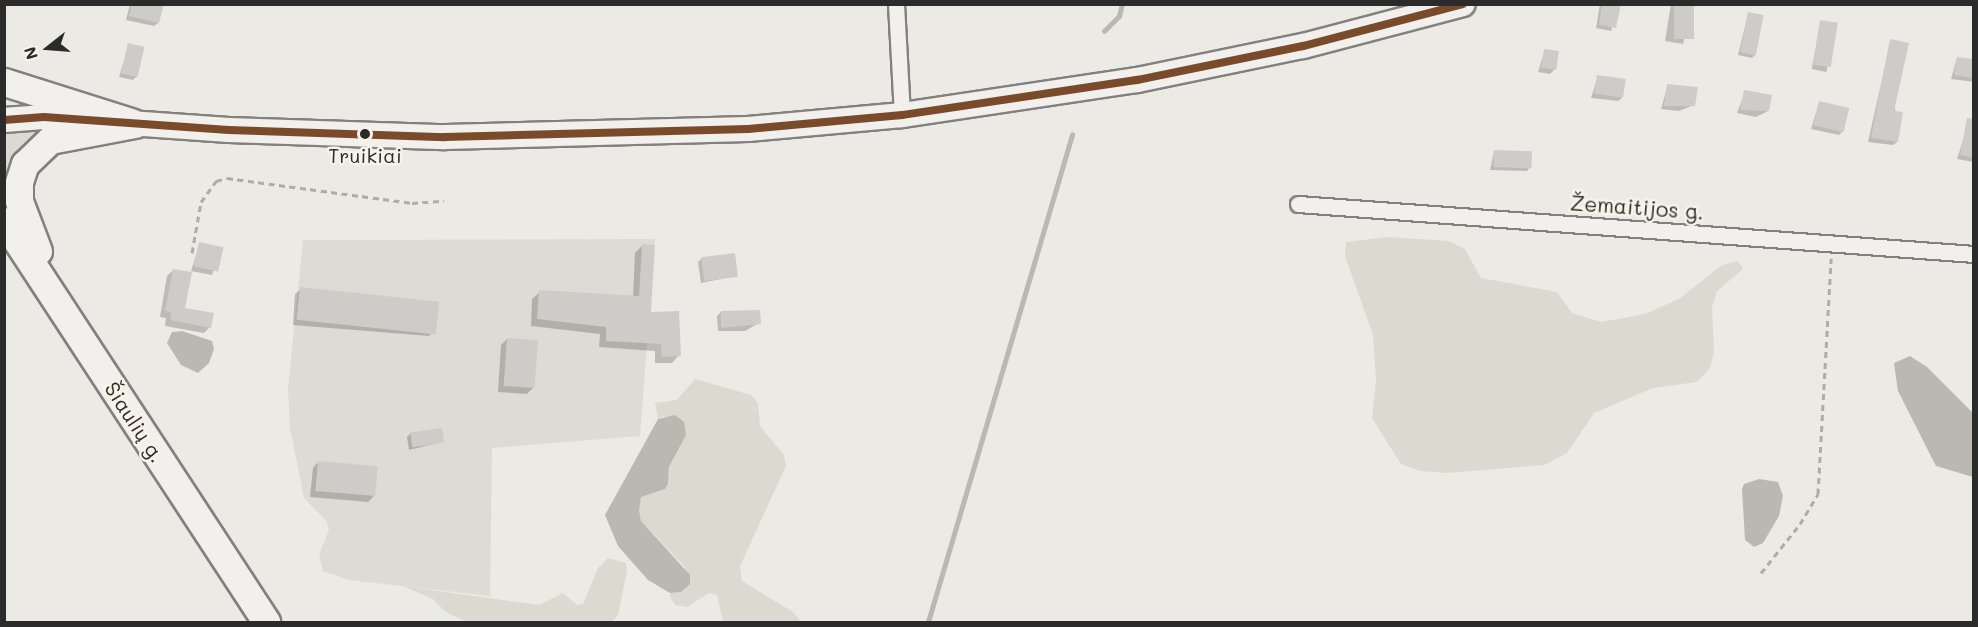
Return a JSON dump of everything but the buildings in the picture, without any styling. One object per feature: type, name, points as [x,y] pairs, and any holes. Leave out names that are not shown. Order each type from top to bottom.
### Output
[{"type":"highway","points":[[4,82],[135,124]]},
{"type":"highway","points":[[67,318],[20,201],[19,182],[25,164],[36,148],[50,140],[135,124]]},
{"type":"highway","name":"Šiaulių g.","points":[[4,221],[266,622]]},
{"type":"highway","points":[[4,250],[67,318]]},
{"type":"main road","points":[[4,108],[44,117],[344,135],[552,137],[748,129],[902,115],[1065,92],[1224,63],[1463,4]]},
{"type":"main road","points":[[4,120],[44,117]]},
{"type":"street","points":[[896,4],[902,115]]},
{"type":"street","name":"Žemaitijos g.","points":[[1298,204],[1832,241],[1974,254]]},
{"type":"path","points":[[192,253],[201,202],[216,181],[228,178],[412,203],[444,201]]},
{"type":"path","points":[[1761,573],[1800,524],[1818,494],[1832,241]]},
{"type":"shaded area","points":[[4,131],[47,131],[11,205],[5,194]]},
{"type":"shaded area","points":[[1387,237],[1449,241],[1465,249],[1481,278],[1557,292],[1572,313],[1601,322],[1645,314],[1679,299],[1722,265],[1738,261],[1743,269],[1717,291],[1712,307],[1714,352],[1710,368],[1697,382],[1653,388],[1594,413],[1567,453],[1544,465],[1446,473],[1420,471],[1401,464],[1372,418],[1376,381],[1373,335],[1345,256],[1346,242]]},
{"type":"shaded area","points":[[655,239],[640,436],[492,448],[490,596],[349,580],[323,571],[319,555],[329,529],[326,520],[304,498],[290,428],[288,388],[303,240]]},
{"type":"shaded area","points":[[182,331],[212,341],[214,349],[209,363],[198,373],[181,365],[167,343],[172,332]]},
{"type":"shaded area","points":[[1910,356],[1927,367],[1973,413],[1973,477],[1936,466],[1898,391],[1894,363]]},
{"type":"shaded area","points":[[695,379],[751,395],[758,403],[760,426],[784,455],[786,466],[740,566],[742,581],[793,612],[801,622],[723,622],[717,595],[709,593],[687,607],[675,605],[671,599],[670,593],[681,592],[685,567],[641,521],[640,497],[665,489],[668,484],[669,467],[686,435],[664,416],[658,419],[655,403],[677,400]]},
{"type":"shaded area","points":[[675,415],[684,422],[686,435],[669,467],[668,484],[665,489],[641,497],[639,510],[641,521],[690,575],[690,584],[681,592],[670,593],[648,580],[618,546],[605,515],[658,419]]},
{"type":"shaded area","points":[[1759,479],[1778,482],[1783,496],[1779,516],[1763,543],[1754,547],[1745,540],[1742,489],[1744,484]]},
{"type":"shaded area","points":[[608,558],[626,563],[627,571],[618,615],[611,622],[467,622],[446,612],[433,599],[403,586],[539,605],[563,593],[577,605],[583,604],[598,568]]},
{"type":"waterway","points":[[1104,31],[1119,16],[1122,4]]},
{"type":"waterway","points":[[928,622],[1072,135]]},
{"type":"transit line","points":[[4,120],[44,117],[229,130],[445,137],[748,129],[902,115],[1137,80],[1303,46],[1463,4]]},
{"type":"place","name":"Truikiai","points":[[365,134]]}]
